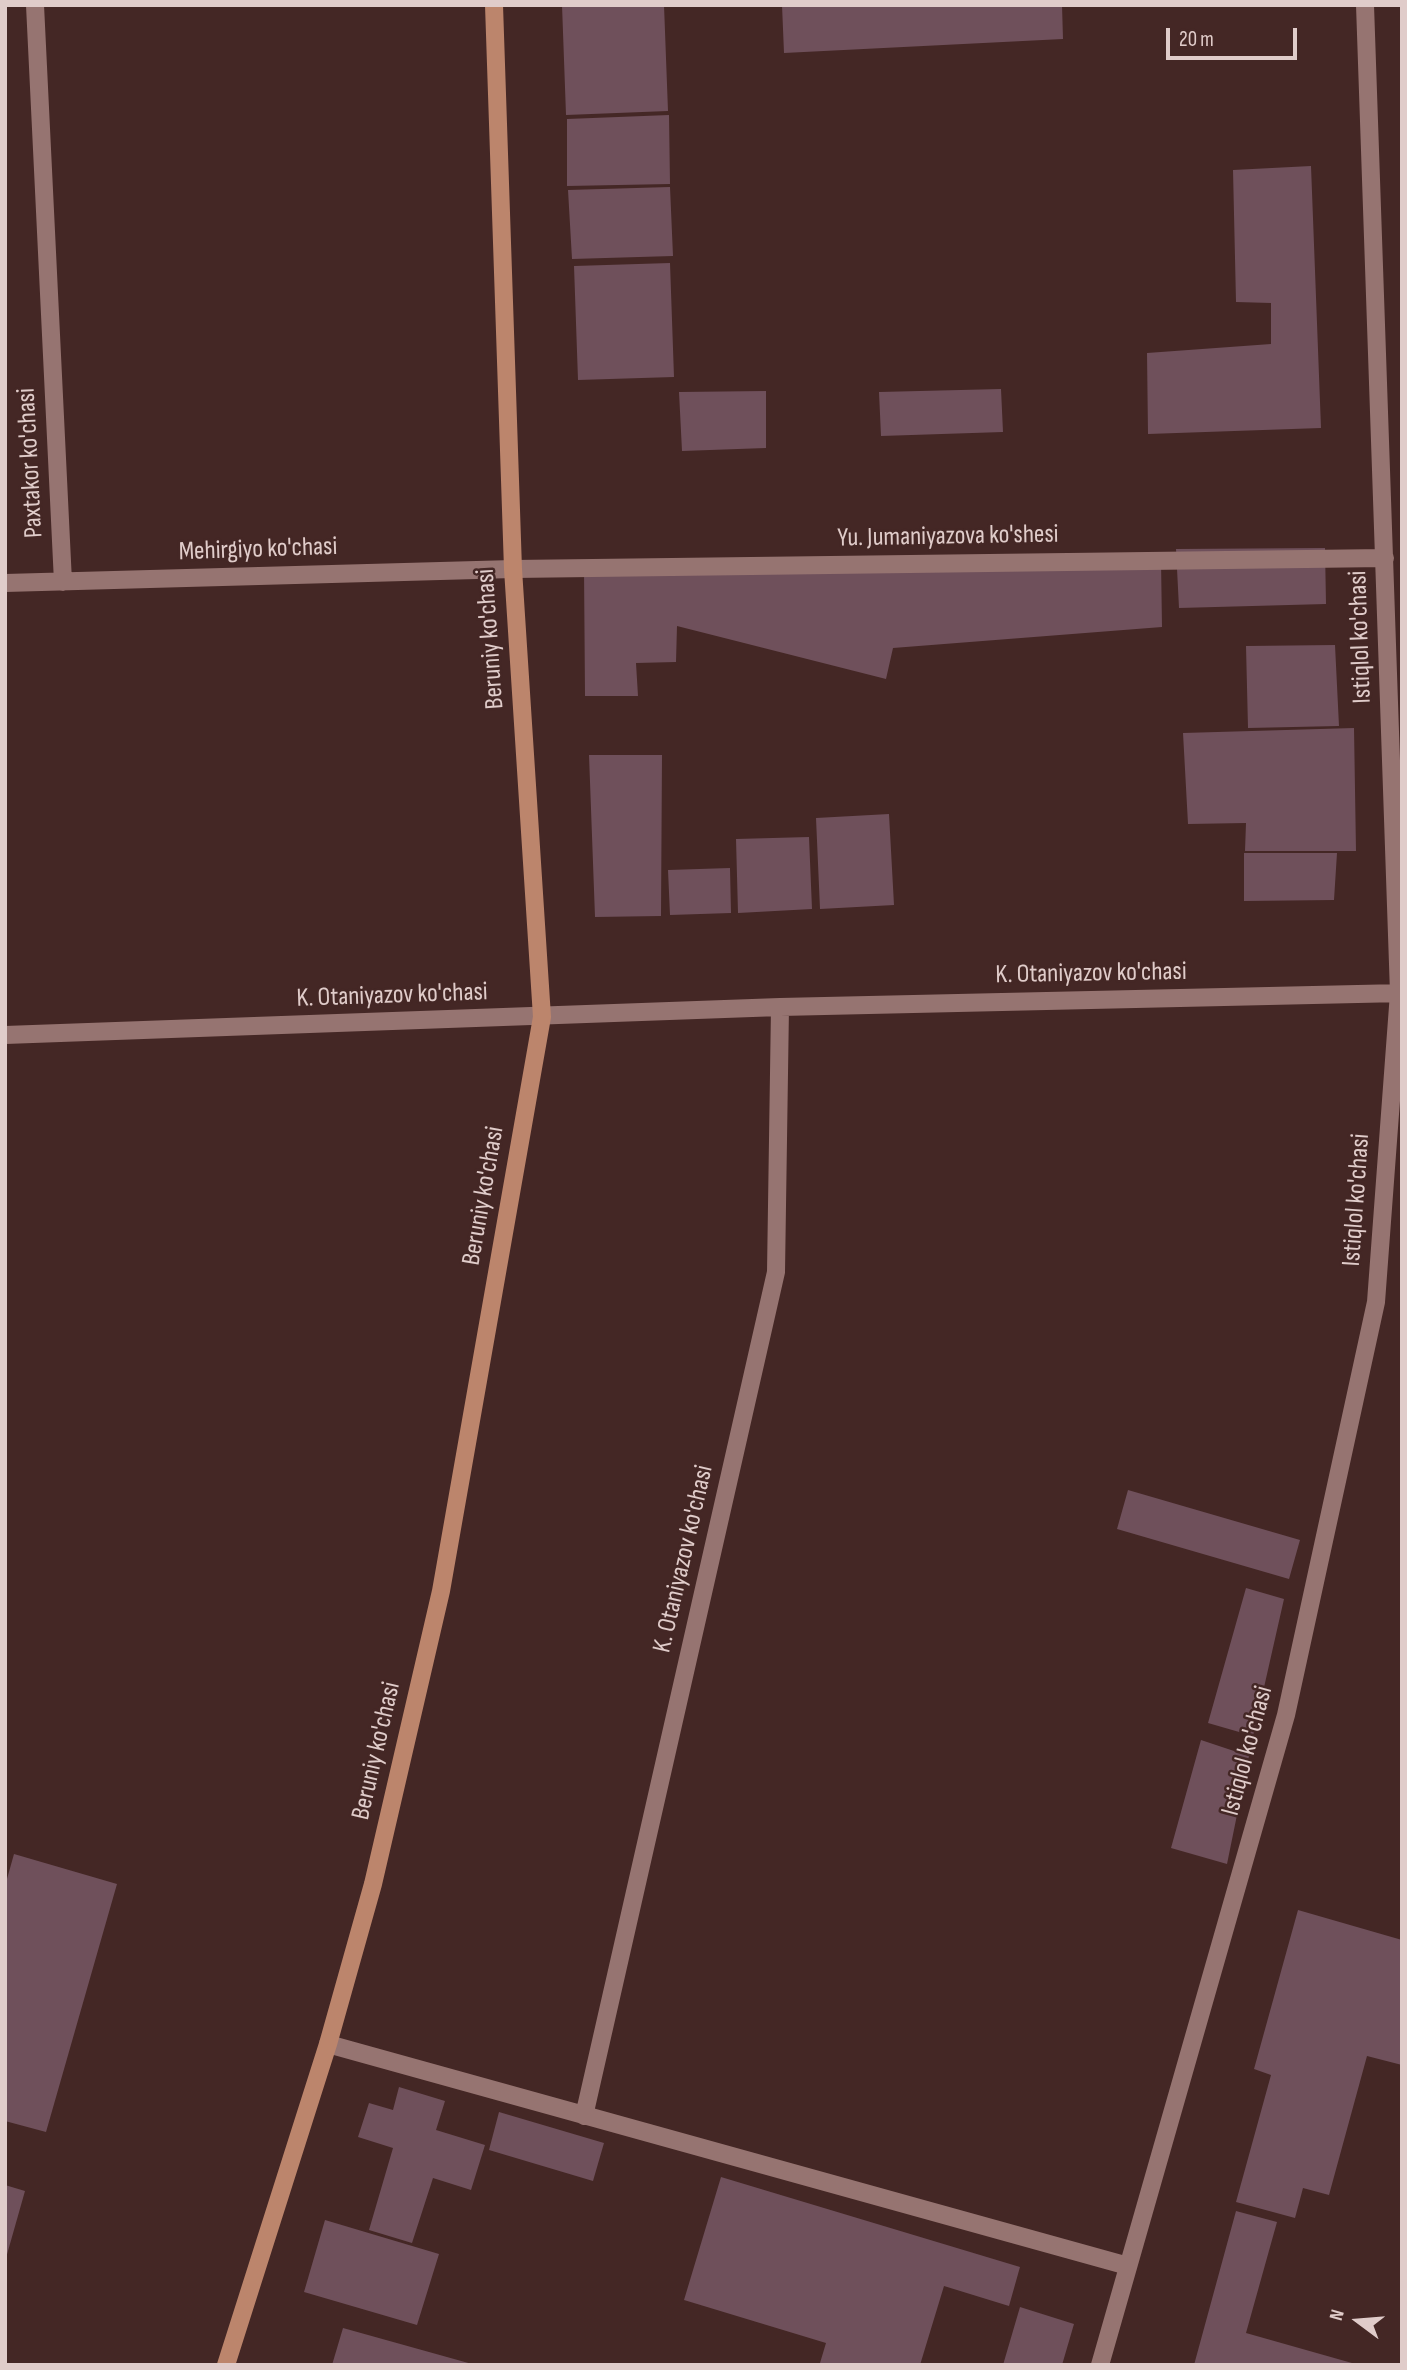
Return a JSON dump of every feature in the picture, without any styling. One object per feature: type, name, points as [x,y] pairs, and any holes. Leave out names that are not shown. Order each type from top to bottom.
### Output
[{"type":"main road","name":"Beruniy ko'chasi","points":[[226,2365],[328,2043],[373,1884],[442,1591],[542,1017],[513,569],[494,5]]},
{"type":"street","name":"Paxtakor ko'chasi","points":[[35,5],[63,582]]},
{"type":"street","name":"Istiqlol ko'chasi","points":[[1100,2365],[1286,1715],[1376,1302],[1400,993],[1365,5]]},
{"type":"street","name":"Yu. Jumaniyazova ko'shesi","points":[[513,569],[1385,558]]},
{"type":"street","name":"Mehirgiyo ko'chasi","points":[[5,583],[513,569]]},
{"type":"street","name":"K. Otaniyazov ko'chasi","points":[[5,1035],[780,1007],[1400,993]]},
{"type":"street","name":"K. Otaniyazov ko'chasi","points":[[584,2116],[776,1272],[780,1007]]},
{"type":"street","points":[[328,2043],[1128,2266]]},
{"type":"building","points":[[562,5],[664,5],[668,111],[566,115]]},
{"type":"building","points":[[782,5],[1062,5],[1063,39],[784,53]]},
{"type":"building","points":[[669,115],[670,184],[567,186],[567,119]]},
{"type":"building","points":[[1311,166],[1321,428],[1148,434],[1147,353],[1271,344],[1271,303],[1236,302],[1233,170]]},
{"type":"building","points":[[670,187],[673,256],[572,259],[568,190]]},
{"type":"building","points":[[670,263],[674,377],[578,380],[574,266]]},
{"type":"building","points":[[1001,389],[1003,432],[881,436],[879,392]]},
{"type":"building","points":[[766,391],[766,448],[682,451],[679,392]]},
{"type":"building","points":[[1325,548],[1326,604],[1179,608],[1176,549]]},
{"type":"building","points":[[1161,560],[1162,627],[893,648],[886,679],[677,626],[676,662],[636,663],[638,696],[585,696],[584,569]]},
{"type":"building","points":[[1335,645],[1339,726],[1248,728],[1246,646]]},
{"type":"building","points":[[1354,728],[1356,851],[1245,851],[1246,823],[1188,824],[1183,733]]},
{"type":"building","points":[[589,755],[662,755],[661,916],[595,917]]},
{"type":"building","points":[[889,814],[894,905],[820,909],[816,818]]},
{"type":"building","points":[[809,837],[812,909],[738,913],[736,839]]},
{"type":"building","points":[[1244,853],[1337,853],[1334,900],[1244,901]]},
{"type":"building","points":[[730,868],[731,913],[670,915],[668,870]]},
{"type":"building","points":[[1128,1490],[1300,1540],[1289,1579],[1117,1529]]},
{"type":"building","points":[[1246,1588],[1284,1599],[1253,1736],[1208,1723]]},
{"type":"building","points":[[1201,1740],[1249,1756],[1227,1864],[1171,1848]]},
{"type":"building","points":[[14,1854],[117,1884],[46,2132],[5,2121],[5,1886]]},
{"type":"building","points":[[1298,1910],[1402,1940],[1402,2065],[1367,2056],[1329,2195],[1303,2188],[1295,2218],[1236,2202],[1271,2075],[1254,2069]]},
{"type":"building","points":[[399,2087],[445,2101],[436,2130],[485,2145],[471,2190],[433,2178],[412,2243],[369,2230],[393,2148],[358,2137],[369,2103],[393,2110]]},
{"type":"building","points":[[499,2112],[604,2143],[593,2181],[489,2150]]},
{"type":"building","points":[[721,2177],[1020,2267],[1009,2306],[944,2286],[920,2365],[820,2363],[826,2343],[684,2300]]},
{"type":"building","points":[[5,2185],[25,2191],[6,2258],[5,2258]]},
{"type":"building","points":[[1236,2211],[1277,2222],[1246,2333],[1359,2365],[1194,2365]]},
{"type":"building","points":[[325,2220],[439,2254],[417,2325],[304,2292]]},
{"type":"building","points":[[1020,2307],[1074,2324],[1062,2365],[1003,2365]]},
{"type":"building","points":[[343,2328],[472,2364],[472,2365],[332,2365]]}]
